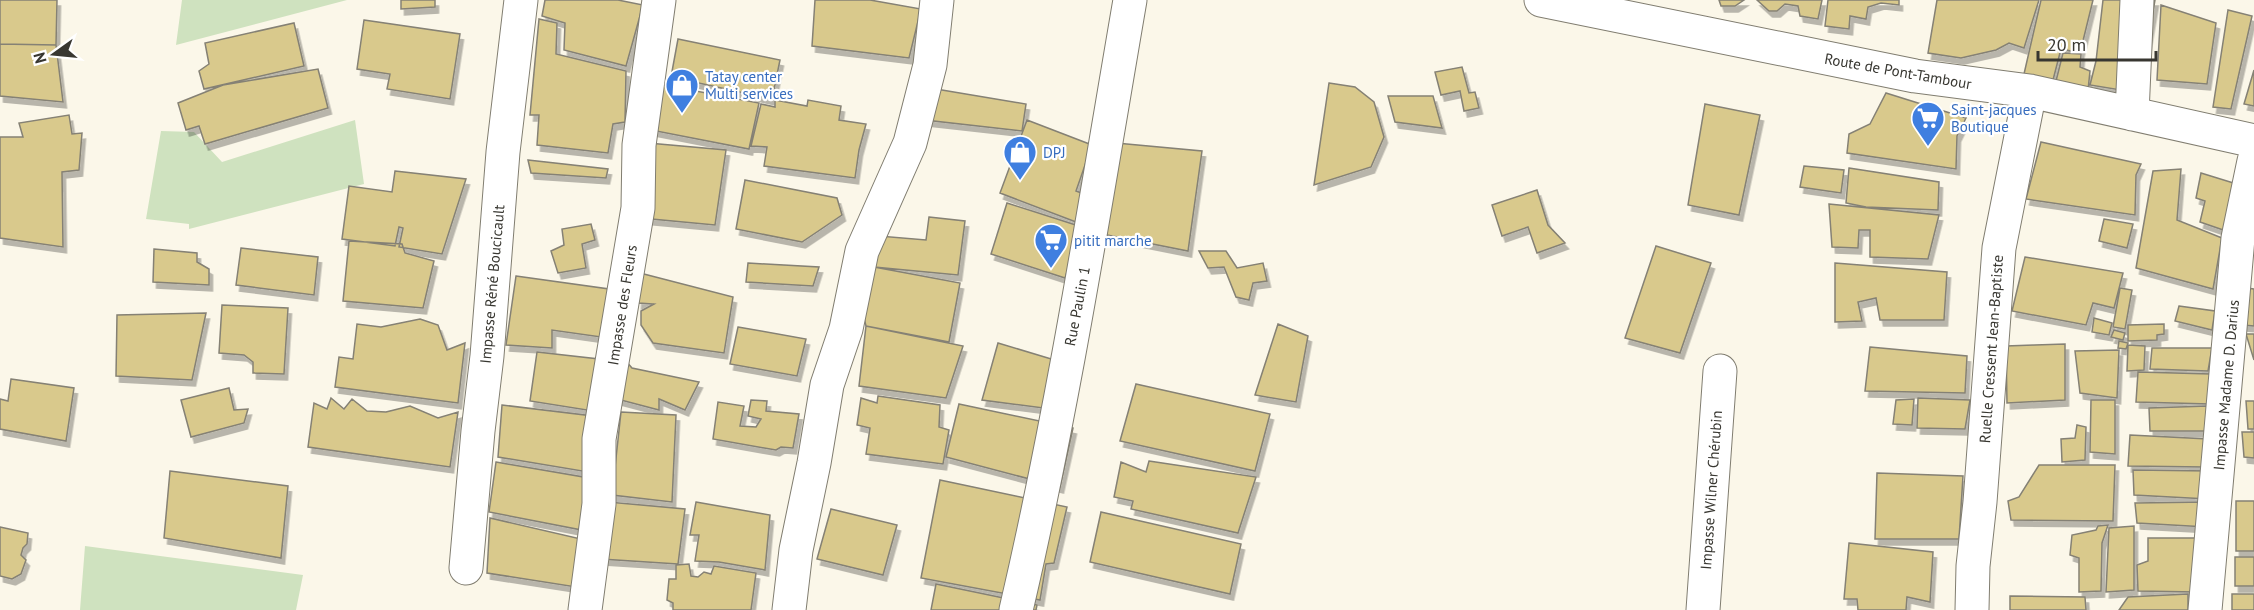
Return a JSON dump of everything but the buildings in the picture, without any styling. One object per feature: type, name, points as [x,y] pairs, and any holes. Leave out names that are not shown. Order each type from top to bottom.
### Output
[{"type":"street","name":"Impasse Réné Boucicault","points":[[466,568],[487,356],[503,152],[521,0]]},
{"type":"street","name":"Impasse des Fleurs","points":[[585,610],[599,504],[599,439],[638,208],[639,145],[659,0]]},
{"type":"street","points":[[789,610],[796,550],[827,385],[846,329],[862,251],[910,142],[930,65],[937,0]]},
{"type":"street","name":"Rue Paulin 1","points":[[1016,610],[1036,524],[1083,276],[1130,0]]},
{"type":"street","name":"Route de Pont-Tambour","points":[[1541,0],[1915,76],[2030,91],[2254,141]]},
{"type":"street","points":[[2132,114],[2137,0]]},
{"type":"street","name":"Ruelle Cressent Jean-Baptiste","points":[[1972,610],[1973,566],[1981,492],[1999,248],[2030,91]]},
{"type":"street","name":"Impasse Madame D. Darius","points":[[2205,610],[2238,238],[2254,161]]},
{"type":"street","name":"Impasse Wilner Chérubin","points":[[1703,610],[1720,371]]},
{"type":"green space","points":[[182,0],[347,0],[176,45]]},
{"type":"green space","points":[[355,120],[364,184],[189,229],[189,224],[146,219],[161,131],[194,132],[222,162]]},
{"type":"green space","points":[[85,546],[303,575],[296,610],[80,610]]},
{"type":"place","name":"Tatay center Multi services","points":[[682,114]]},
{"type":"place","name":"Saint-jacques Boutique","points":[[1928,147]]},
{"type":"place","name":"DPJ","points":[[1020,181]]},
{"type":"place","name":"pitit marche","points":[[1051,269]]}]
